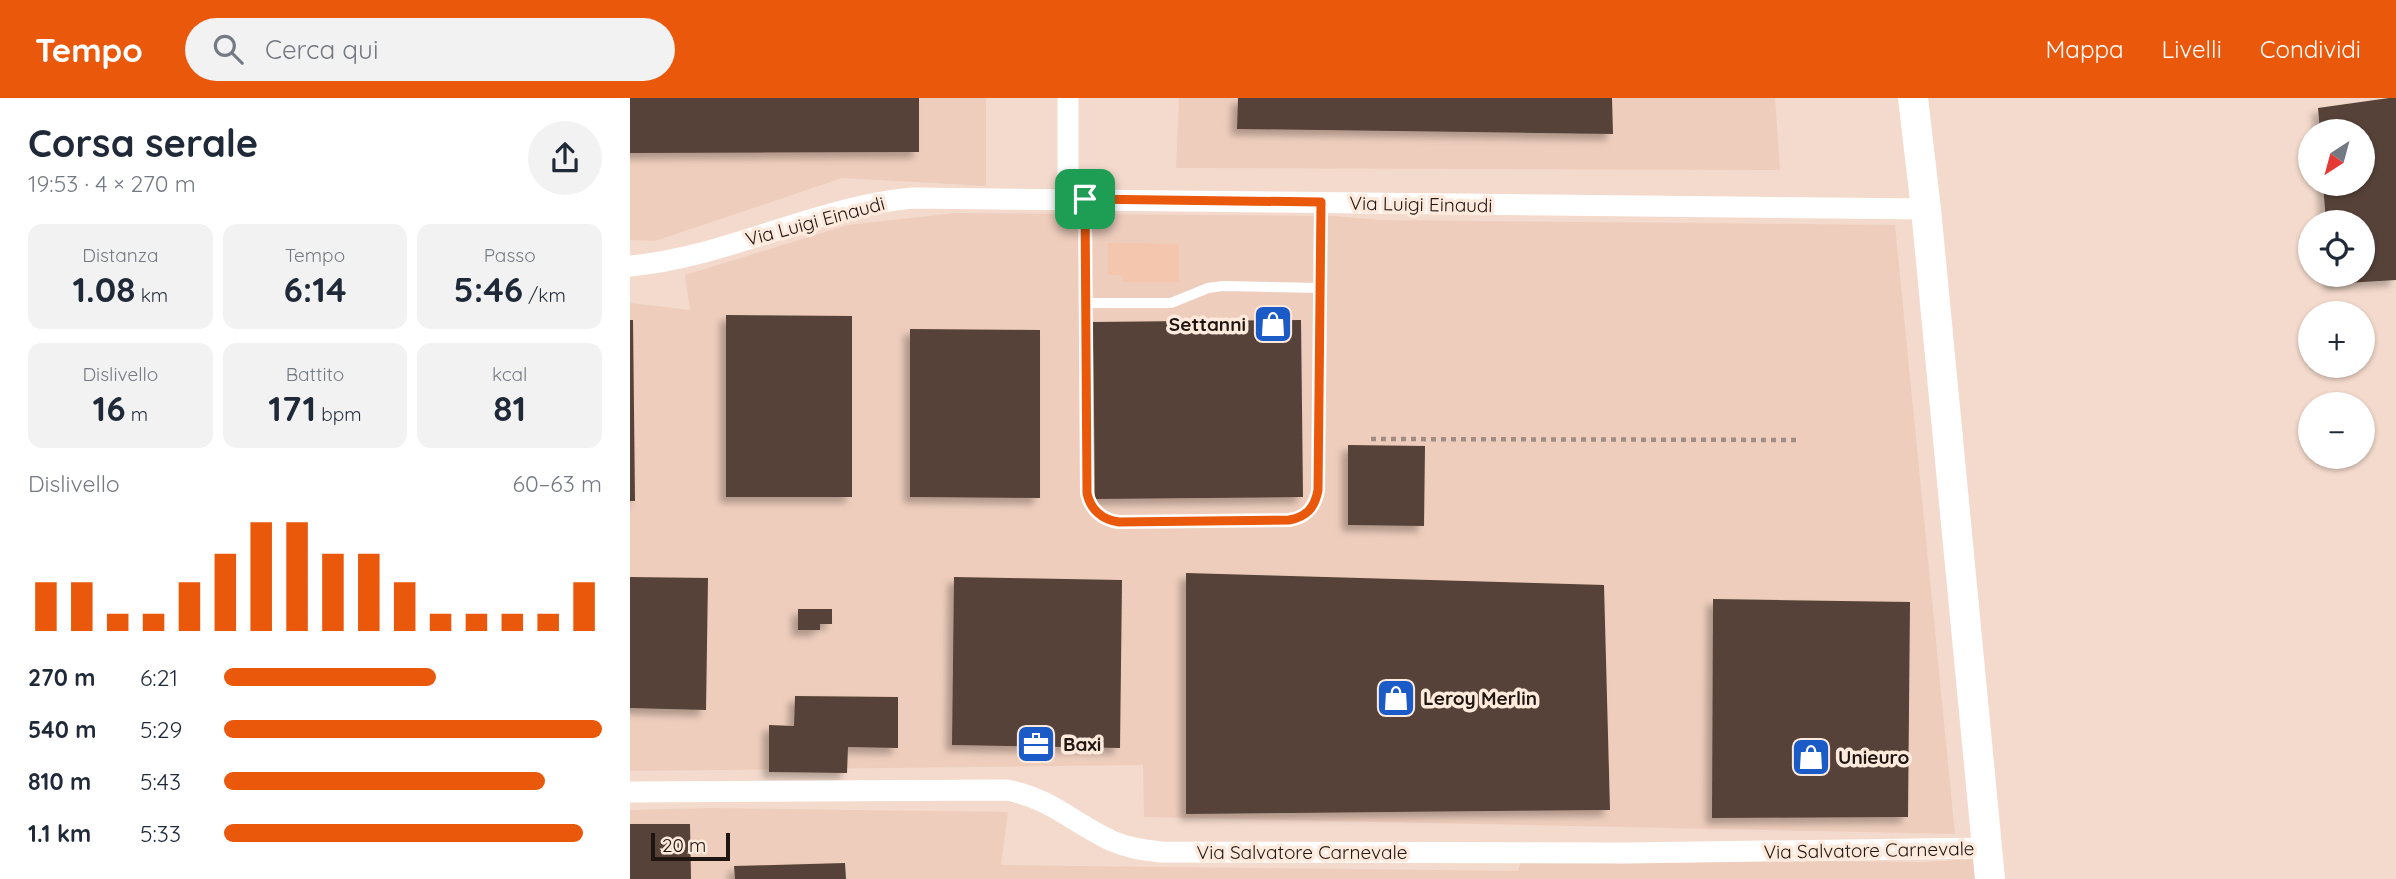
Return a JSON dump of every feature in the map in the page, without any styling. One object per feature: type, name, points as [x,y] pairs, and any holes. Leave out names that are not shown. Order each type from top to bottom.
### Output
[{"type":"street","points":[[1068,98],[1077,199]]},
{"type":"street","points":[[1913,98],[1990,879]]},
{"type":"street","name":"Via Luigi Einaudi","points":[[630,266],[677,259],[834,212],[883,201],[928,198],[1926,209]]},
{"type":"street","name":"Via Salvatore Carnevale","points":[[630,792],[1007,790],[1055,806],[1113,841],[1134,848],[1161,852],[1643,853],[1987,848]]},
{"type":"lane","points":[[1077,199],[1086,303],[1087,493],[1088,500],[1097,513],[1119,522],[1289,520],[1309,513],[1317,499],[1318,490],[1321,202]]},
{"type":"lane","points":[[1086,303],[1171,303],[1208,288],[1223,286],[1320,288]]},
{"type":"path","points":[[1371,439],[1797,440]]},
{"type":"shaded area","points":[[630,98],[986,98],[986,186],[842,178],[655,241],[630,240]]},
{"type":"shaded area","points":[[1179,98],[1775,98],[1780,170],[1176,168]]},
{"type":"shaded area","points":[[955,213],[1895,225],[1955,834],[1144,817],[1143,765],[630,771],[630,303],[690,310],[685,275],[848,225]]},
{"type":"shaded area","points":[[1108,243],[1179,244],[1179,282],[1123,282],[1122,275],[1108,275]]},
{"type":"shaded area","points":[[712,808],[1008,812],[1001,865],[1518,871],[1522,857],[1922,862],[1977,859],[1978,879],[630,879],[630,810]]},
{"type":"building","points":[[630,98],[919,98],[919,152],[630,153]]},
{"type":"building","points":[[1238,98],[1612,98],[1613,134],[1237,129]]},
{"type":"building","points":[[2396,98],[2396,280],[2375,281],[2375,210],[2325,210],[2324,196],[2375,196],[2375,119],[2319,119],[2318,108]]},
{"type":"building","points":[[726,315],[852,316],[852,497],[726,497]]},
{"type":"building","points":[[630,320],[633,320],[635,501],[630,501]]},
{"type":"building","points":[[1301,320],[1303,497],[1095,499],[1093,322]]},
{"type":"building","points":[[910,329],[1040,330],[1040,498],[910,497]]},
{"type":"building","points":[[1348,445],[1425,446],[1424,526],[1348,525]]},
{"type":"building","name":"Leroy Merlin","points":[[1186,573],[1604,585],[1610,810],[1186,814]]},
{"type":"building","points":[[630,577],[708,578],[706,710],[630,708]]},
{"type":"building","points":[[954,577],[1122,580],[1120,748],[952,745]]},
{"type":"building","name":"Unieuro","points":[[1713,599],[1910,602],[1908,817],[1712,818]]},
{"type":"building","points":[[798,609],[832,609],[832,624],[820,624],[820,630],[798,630]]},
{"type":"building","points":[[795,696],[898,697],[898,748],[848,747],[847,773],[769,772],[769,725],[794,726]]},
{"type":"building","points":[[630,824],[690,824],[691,879],[630,879]]},
{"type":"building","points":[[845,863],[846,879],[735,879],[734,866]]},
{"type":"place","name":"Settanni","points":[[1273,324]]},
{"type":"place","name":"Leroy Merlin","points":[[1396,698]]},
{"type":"place","name":"Baxi","points":[[1036,744]]},
{"type":"place","name":"Unieuro","points":[[1811,757]]},
{"type":"route","points":[[1085,199],[1321,202],[1318,490],[1317,499],[1309,513],[1289,520],[1119,522],[1103,517],[1093,508],[1087,493],[1085,199]]}]
